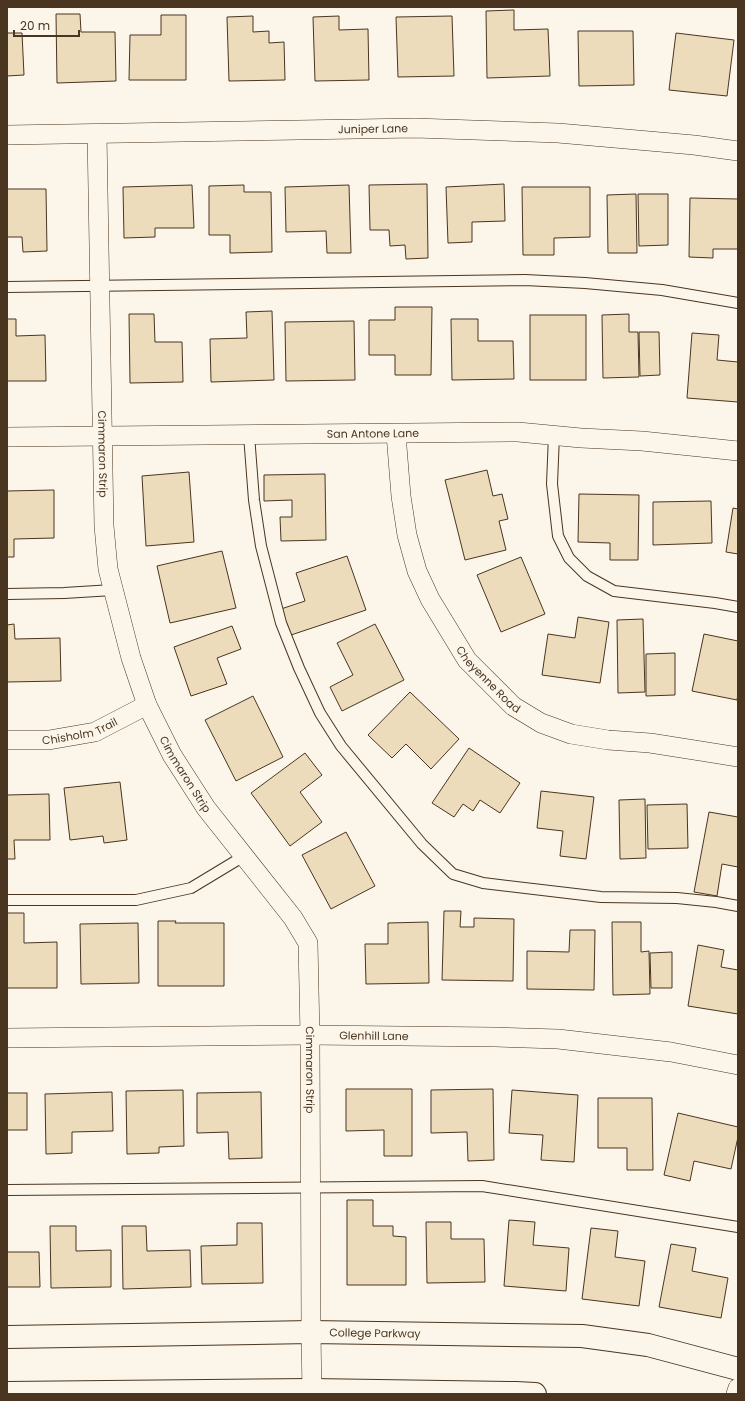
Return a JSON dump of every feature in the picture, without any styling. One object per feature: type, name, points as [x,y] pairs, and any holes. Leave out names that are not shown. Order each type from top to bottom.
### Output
[{"type":"main road","name":"College Parkway","points":[[7,1337],[311,1332],[582,1336],[648,1344],[738,1369]]},
{"type":"main road","points":[[7,1394],[312,1392],[516,1392],[535,1394]]},
{"type":"street","name":"Juniper Lane","points":[[7,135],[415,128],[558,133],[694,145],[738,151]]},
{"type":"street","name":"Cimmaron Strip","points":[[97,134],[104,526],[108,569],[113,590],[131,658],[147,705],[172,755],[206,808],[293,918],[308,943],[312,1392]]},
{"type":"street","name":"San Antone Lane","points":[[7,437],[518,432],[581,438],[642,441],[738,451]]},
{"type":"street","name":"Cheyenne Road","points":[[396,434],[401,496],[407,535],[417,571],[430,600],[467,660],[513,706],[541,723],[571,734],[608,740],[650,743],[738,757]]},
{"type":"street","name":"Chisholm Trail","points":[[7,740],[49,740],[95,732],[147,705]]},
{"type":"street","name":"Glenhill Lane","points":[[7,1038],[310,1035],[558,1039],[671,1052],[738,1065]]},
{"type":"street","points":[[736,1394],[738,1388]]},
{"type":"lane","points":[[7,287],[525,280],[585,283],[662,290],[738,303]]},
{"type":"lane","points":[[249,435],[254,500],[261,546],[281,623],[299,668],[320,713],[341,746],[428,849],[453,874],[483,883],[600,897],[678,898],[738,906]]},
{"type":"lane","points":[[554,436],[552,484],[558,536],[569,558],[587,576],[614,591],[738,607]]},
{"type":"lane","points":[[7,594],[113,590]]},
{"type":"lane","points":[[7,900],[136,900],[191,888],[244,856]]},
{"type":"lane","points":[[7,1190],[482,1186],[738,1227]]},
{"type":"building","points":[[514,10],[514,30],[548,29],[550,76],[487,78],[486,11]]},
{"type":"building","points":[[56,14],[80,14],[81,32],[115,32],[116,81],[57,83]]},
{"type":"building","points":[[161,15],[186,15],[186,80],[129,80],[130,35],[161,35]]},
{"type":"building","points":[[253,16],[253,32],[269,31],[269,43],[284,42],[285,80],[229,81],[227,17]]},
{"type":"building","points":[[339,16],[339,30],[368,29],[369,80],[315,81],[313,17]]},
{"type":"building","points":[[452,16],[454,76],[398,77],[396,17]]},
{"type":"building","points":[[578,31],[633,31],[634,85],[579,86]]},
{"type":"building","points":[[7,33],[22,33],[24,75],[7,76]]},
{"type":"building","points":[[676,33],[734,40],[727,96],[669,90]]},
{"type":"building","points":[[427,184],[428,258],[406,259],[405,245],[390,246],[389,230],[370,230],[369,185]]},
{"type":"building","points":[[504,184],[505,221],[472,222],[472,242],[448,243],[446,187]]},
{"type":"building","points":[[192,185],[194,228],[155,228],[155,237],[124,238],[123,187]]},
{"type":"building","points":[[244,185],[244,192],[271,192],[272,252],[230,253],[230,235],[209,235],[209,186]]},
{"type":"building","points":[[349,185],[351,253],[327,253],[326,231],[286,232],[285,187]]},
{"type":"building","points":[[522,187],[590,187],[590,237],[554,238],[554,255],[523,255]]},
{"type":"building","points":[[7,189],[46,189],[47,251],[23,252],[22,237],[7,237]]},
{"type":"building","points":[[636,194],[637,253],[608,253],[607,195]]},
{"type":"building","points":[[638,194],[668,194],[668,245],[639,246]]},
{"type":"building","points":[[690,198],[738,199],[738,249],[713,249],[713,258],[689,257]]},
{"type":"building","points":[[395,307],[432,307],[431,375],[395,375],[395,355],[369,355],[369,320],[395,320]]},
{"type":"building","points":[[272,311],[274,380],[211,382],[210,339],[247,338],[246,312]]},
{"type":"building","points":[[129,314],[154,314],[155,342],[182,342],[183,382],[130,383]]},
{"type":"building","points":[[629,314],[629,332],[638,332],[639,377],[603,378],[602,315]]},
{"type":"building","points":[[530,315],[586,315],[586,380],[530,380]]},
{"type":"building","points":[[7,319],[16,319],[16,336],[45,335],[46,381],[7,381]]},
{"type":"building","points":[[451,319],[478,319],[478,341],[513,341],[514,379],[452,380]]},
{"type":"building","points":[[354,321],[355,380],[286,381],[285,322]]},
{"type":"building","points":[[639,332],[659,332],[660,375],[640,376]]},
{"type":"building","points":[[692,333],[719,335],[717,360],[738,362],[738,402],[687,398]]},
{"type":"building","points":[[487,470],[493,496],[502,494],[508,519],[499,521],[506,550],[465,560],[445,480]]},
{"type":"building","points":[[189,472],[194,542],[146,546],[142,476]]},
{"type":"building","points":[[325,474],[326,540],[281,541],[280,517],[292,517],[292,500],[264,501],[264,475]]},
{"type":"building","points":[[54,490],[54,538],[14,539],[14,557],[7,557],[7,491]]},
{"type":"building","points":[[579,494],[639,495],[638,560],[610,560],[610,543],[578,542]]},
{"type":"building","points":[[711,501],[712,543],[653,545],[653,502]]},
{"type":"building","points":[[733,508],[738,509],[738,554],[726,552]]},
{"type":"building","points":[[222,551],[236,608],[170,623],[157,566]]},
{"type":"building","points":[[347,556],[366,610],[291,635],[281,609],[305,601],[296,573]]},
{"type":"building","points":[[521,557],[545,614],[501,632],[477,575]]},
{"type":"building","points":[[578,617],[609,622],[600,683],[542,675],[548,634],[575,638]]},
{"type":"building","points":[[643,619],[645,692],[618,693],[617,620]]},
{"type":"building","points":[[14,624],[15,639],[60,638],[61,681],[7,682],[7,625]]},
{"type":"building","points":[[375,624],[404,680],[342,711],[330,687],[353,675],[337,643]]},
{"type":"building","points":[[232,626],[241,649],[217,658],[227,684],[191,696],[174,647]]},
{"type":"building","points":[[704,634],[738,641],[737,700],[692,691]]},
{"type":"building","points":[[675,653],[675,695],[646,696],[646,654]]},
{"type":"building","points":[[410,692],[459,739],[431,769],[406,744],[392,758],[368,735]]},
{"type":"building","points":[[253,696],[283,757],[236,781],[205,720]]},
{"type":"building","points":[[469,748],[520,783],[500,813],[480,800],[473,811],[463,804],[454,817],[432,803]]},
{"type":"building","points":[[305,753],[322,775],[300,792],[322,822],[290,846],[251,793]]},
{"type":"building","points":[[120,782],[127,840],[104,843],[103,836],[70,840],[64,788]]},
{"type":"building","points":[[541,791],[594,797],[586,859],[560,856],[563,831],[537,828]]},
{"type":"building","points":[[49,794],[50,840],[14,840],[15,859],[7,859],[7,795]]},
{"type":"building","points":[[645,799],[646,858],[620,859],[619,800]]},
{"type":"building","points":[[687,804],[688,848],[648,849],[647,805]]},
{"type":"building","points":[[709,812],[738,817],[738,867],[722,864],[717,896],[694,892]]},
{"type":"building","points":[[346,832],[375,886],[331,909],[302,855]]},
{"type":"building","points":[[444,911],[461,911],[460,927],[474,927],[474,918],[514,919],[513,981],[442,980]]},
{"type":"building","points":[[7,913],[24,913],[24,943],[57,942],[57,988],[7,988]]},
{"type":"building","points":[[158,921],[176,921],[175,923],[224,923],[224,986],[158,986]]},
{"type":"building","points":[[428,922],[429,983],[366,984],[365,944],[388,944],[388,923]]},
{"type":"building","points":[[612,922],[641,922],[641,952],[649,951],[650,994],[613,995]]},
{"type":"building","points":[[138,923],[139,983],[81,984],[80,924]]},
{"type":"building","points":[[570,930],[595,930],[594,990],[527,989],[527,951],[569,952]]},
{"type":"building","points":[[698,945],[724,950],[721,967],[738,970],[738,1014],[688,1006]]},
{"type":"building","points":[[672,952],[672,988],[651,988],[650,953]]},
{"type":"building","points":[[346,1089],[412,1089],[412,1156],[384,1156],[384,1130],[346,1131]]},
{"type":"building","points":[[493,1089],[494,1160],[468,1161],[467,1132],[431,1133],[431,1090]]},
{"type":"building","points":[[183,1090],[184,1146],[159,1147],[159,1153],[127,1154],[126,1091]]},
{"type":"building","points":[[512,1090],[578,1095],[574,1162],[541,1160],[543,1135],[509,1133]]},
{"type":"building","points":[[112,1092],[113,1131],[72,1132],[72,1153],[46,1154],[45,1094]]},
{"type":"building","points":[[261,1092],[262,1158],[229,1159],[228,1132],[197,1133],[197,1093]]},
{"type":"building","points":[[7,1093],[27,1093],[27,1130],[7,1130]]},
{"type":"building","points":[[598,1098],[652,1098],[653,1170],[627,1170],[627,1148],[598,1148]]},
{"type":"building","points":[[678,1113],[738,1127],[738,1137],[731,1169],[694,1161],[690,1181],[664,1175]]},
{"type":"building","points":[[347,1200],[373,1200],[373,1226],[393,1226],[393,1236],[406,1237],[406,1285],[347,1285]]},
{"type":"building","points":[[509,1220],[535,1222],[533,1245],[569,1248],[566,1291],[504,1286]]},
{"type":"building","points":[[426,1222],[451,1222],[451,1239],[484,1239],[485,1282],[427,1283]]},
{"type":"building","points":[[237,1223],[262,1223],[263,1283],[202,1284],[201,1246],[237,1245]]},
{"type":"building","points":[[50,1226],[76,1226],[76,1251],[111,1250],[111,1287],[51,1288]]},
{"type":"building","points":[[122,1226],[146,1226],[147,1251],[190,1250],[191,1287],[123,1289]]},
{"type":"building","points":[[591,1228],[618,1231],[615,1257],[645,1261],[639,1306],[582,1299]]},
{"type":"building","points":[[671,1244],[696,1248],[692,1271],[728,1278],[721,1318],[659,1307]]},
{"type":"building","points":[[7,1252],[39,1252],[40,1287],[7,1287]]}]
